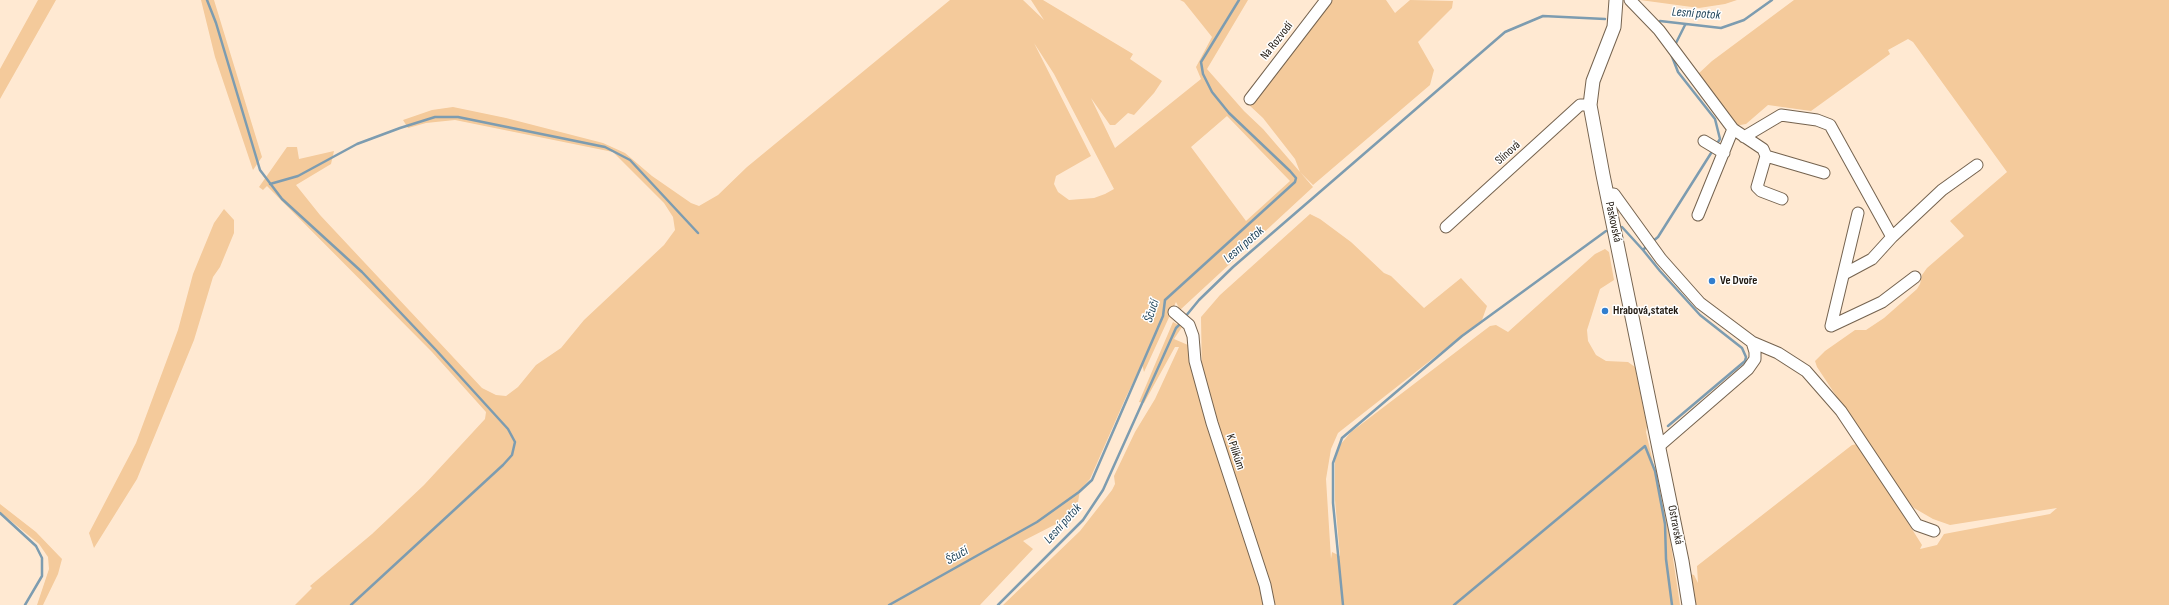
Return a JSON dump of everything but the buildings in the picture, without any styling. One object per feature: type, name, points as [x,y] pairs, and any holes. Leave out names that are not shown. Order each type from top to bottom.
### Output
[{"type":"street","name":"Na Rozvodí","points":[[1250,98],[1326,0]]},
{"type":"street","name":"Paskovská","points":[[1616,0],[1614,27],[1593,81],[1590,106],[1659,446]]},
{"type":"street","points":[[1630,0],[1652,22],[1733,129],[1763,149],[1766,156],[1757,187],[1782,199]]},
{"type":"street","name":"Slínová","points":[[1446,227],[1580,105],[1590,106]]},
{"type":"street","points":[[1744,137],[1781,114],[1817,120],[1830,125],[1892,236]]},
{"type":"street","points":[[1698,215],[1714,146],[1733,129]]},
{"type":"street","points":[[1766,156],[1824,173]]},
{"type":"street","points":[[1844,274],[1872,259],[1892,236],[1942,190],[1977,165]]},
{"type":"street","points":[[1607,194],[1614,194],[1660,260],[1700,303],[1752,342],[1778,353],[1806,371],[1841,411],[1917,525],[1934,531]]},
{"type":"street","points":[[1858,213],[1831,326],[1882,302],[1915,277]]},
{"type":"street","name":"K Pilíkům","points":[[1176,314],[1190,325],[1193,336],[1195,361],[1212,423],[1265,585],[1269,605]]},
{"type":"street","points":[[1659,446],[1748,369],[1755,359],[1752,342]]},
{"type":"street","name":"Ostravská","points":[[1659,446],[1689,605]]},
{"type":"shaded area","points":[[38,0],[56,0],[0,99],[0,69]]},
{"type":"shaded area","points":[[201,0],[214,0],[262,157],[253,170],[215,57]]},
{"type":"shaded area","points":[[950,0],[1023,0],[1044,20],[1031,0],[1043,0],[1133,54],[1130,59],[1162,81],[1154,93],[1134,115],[1128,113],[1115,125],[1110,125],[1091,98],[1115,148],[1201,79],[1196,67],[1212,37],[1184,2],[1180,0],[1248,0],[1207,69],[1244,111],[1263,129],[1313,187],[1180,310],[1176,302],[1144,372],[1142,364],[1090,479],[1080,490],[1078,502],[1060,522],[1023,541],[1033,549],[980,605],[295,605],[312,588],[310,586],[372,534],[424,485],[485,419],[486,412],[432,352],[267,186],[263,190],[259,187],[287,147],[297,147],[299,159],[334,151],[331,164],[296,185],[320,215],[482,388],[496,395],[506,396],[518,387],[536,365],[561,348],[584,320],[664,245],[675,230],[673,217],[664,203],[613,152],[455,120],[426,123],[408,128],[403,120],[432,110],[453,107],[506,118],[603,143],[625,153],[652,176],[691,203],[699,206],[718,195],[747,167]],"holes":[[[1034,43],[1054,74],[1114,189],[1105,194],[1094,198],[1069,200],[1058,192],[1054,184],[1056,176],[1091,156]],[[1227,116],[1290,181],[1246,221],[1191,147]]]},
{"type":"shaded area","points":[[1329,0],[1386,0],[1395,13],[1410,0],[1453,1],[1452,8],[1418,42],[1434,70],[1430,85],[1313,185],[1300,172],[1295,159],[1263,118],[1249,105]]},
{"type":"shaded area","points":[[1640,0],[1737,0],[1725,4],[1699,8]]},
{"type":"shaded area","points":[[1794,0],[2169,0],[2169,605],[1695,605],[1690,574],[1694,575],[1698,583],[1697,566],[1852,445],[1858,444],[1922,545],[1920,549],[1937,545],[1944,534],[2050,514],[2057,508],[1950,525],[1933,519],[1914,508],[1902,495],[1817,367],[1815,361],[1825,351],[1855,330],[1866,330],[1884,318],[1917,289],[1922,275],[1927,268],[1964,236],[1950,221],[2007,172],[1913,42],[1908,39],[1888,50],[1890,54],[1811,111],[1768,105],[1746,124],[1735,126],[1697,75],[1712,61]]},
{"type":"shaded area","points":[[224,209],[234,220],[234,233],[220,267],[213,277],[194,340],[137,479],[94,548],[89,533],[136,443],[178,330],[193,274],[214,223]]},
{"type":"shaded area","points":[[1310,214],[1320,219],[1351,242],[1384,273],[1391,276],[1424,308],[1461,278],[1487,306],[1482,320],[1338,433],[1331,449],[1326,479],[1331,559],[1332,552],[1340,556],[1335,500],[1335,461],[1340,445],[1351,432],[1490,326],[1496,325],[1508,332],[1595,254],[1605,249],[1609,252],[1614,280],[1600,289],[1587,330],[1588,341],[1596,355],[1606,361],[1628,362],[1635,367],[1647,426],[1646,432],[1669,532],[1680,605],[1273,605],[1202,380],[1201,317],[1220,295]]},
{"type":"shaded area","points":[[1173,322],[1182,327],[1174,339],[1188,345],[1197,391],[1262,584],[1266,605],[1003,605],[1080,531],[1112,490],[1115,484],[1114,476],[1135,432],[1155,399],[1179,347],[1175,347],[1144,403],[1139,402]]},
{"type":"shaded area","points":[[0,504],[36,532],[62,559],[58,574],[43,605],[37,605],[49,569],[48,557],[39,544],[0,512]]},
{"type":"waterway","points":[[207,0],[216,23],[260,170],[282,199],[362,272],[436,350],[508,429],[515,442],[512,455],[503,465],[351,605]]},
{"type":"waterway","name":"Ščučí","points":[[889,605],[1037,522],[1079,492],[1092,480],[1163,316],[1165,300],[1295,182],[1296,178],[1290,171],[1229,113],[1212,92],[1203,74],[1201,62],[1239,0]]},
{"type":"waterway","name":"Lesní potok","points":[[1660,21],[1721,28],[1744,20],[1772,0]]},
{"type":"waterway","name":"Lesní potok","points":[[1185,317],[1199,300],[1233,267],[1505,32],[1543,16],[1605,19]]},
{"type":"waterway","points":[[1676,43],[1685,25]]},
{"type":"waterway","points":[[1671,54],[1678,72],[1715,119],[1720,139],[1716,145]]},
{"type":"waterway","points":[[270,184],[298,176],[357,144],[400,128],[435,117],[458,117],[605,147],[630,160],[698,233]]},
{"type":"waterway","points":[[1652,242],[1658,237],[1713,150]]},
{"type":"waterway","points":[[1622,227],[1643,250]]},
{"type":"waterway","points":[[1343,605],[1333,503],[1333,463],[1342,438],[1462,336],[1606,231]]},
{"type":"waterway","points":[[1648,245],[1643,250],[1660,271],[1700,315],[1742,348],[1746,357],[1745,361],[1668,426]]},
{"type":"waterway","name":"Lesní potok","points":[[998,605],[1083,520],[1103,490],[1176,328],[1181,323]]},
{"type":"waterway","points":[[1454,605],[1645,446],[1655,471],[1665,524],[1666,559],[1672,605]]},
{"type":"waterway","points":[[0,513],[36,546],[42,558],[42,576],[25,605]]},
{"type":"place","name":"Ve Dvoře","points":[[1712,281]]},
{"type":"place","name":"Hrabová,statek","points":[[1605,311]]}]
